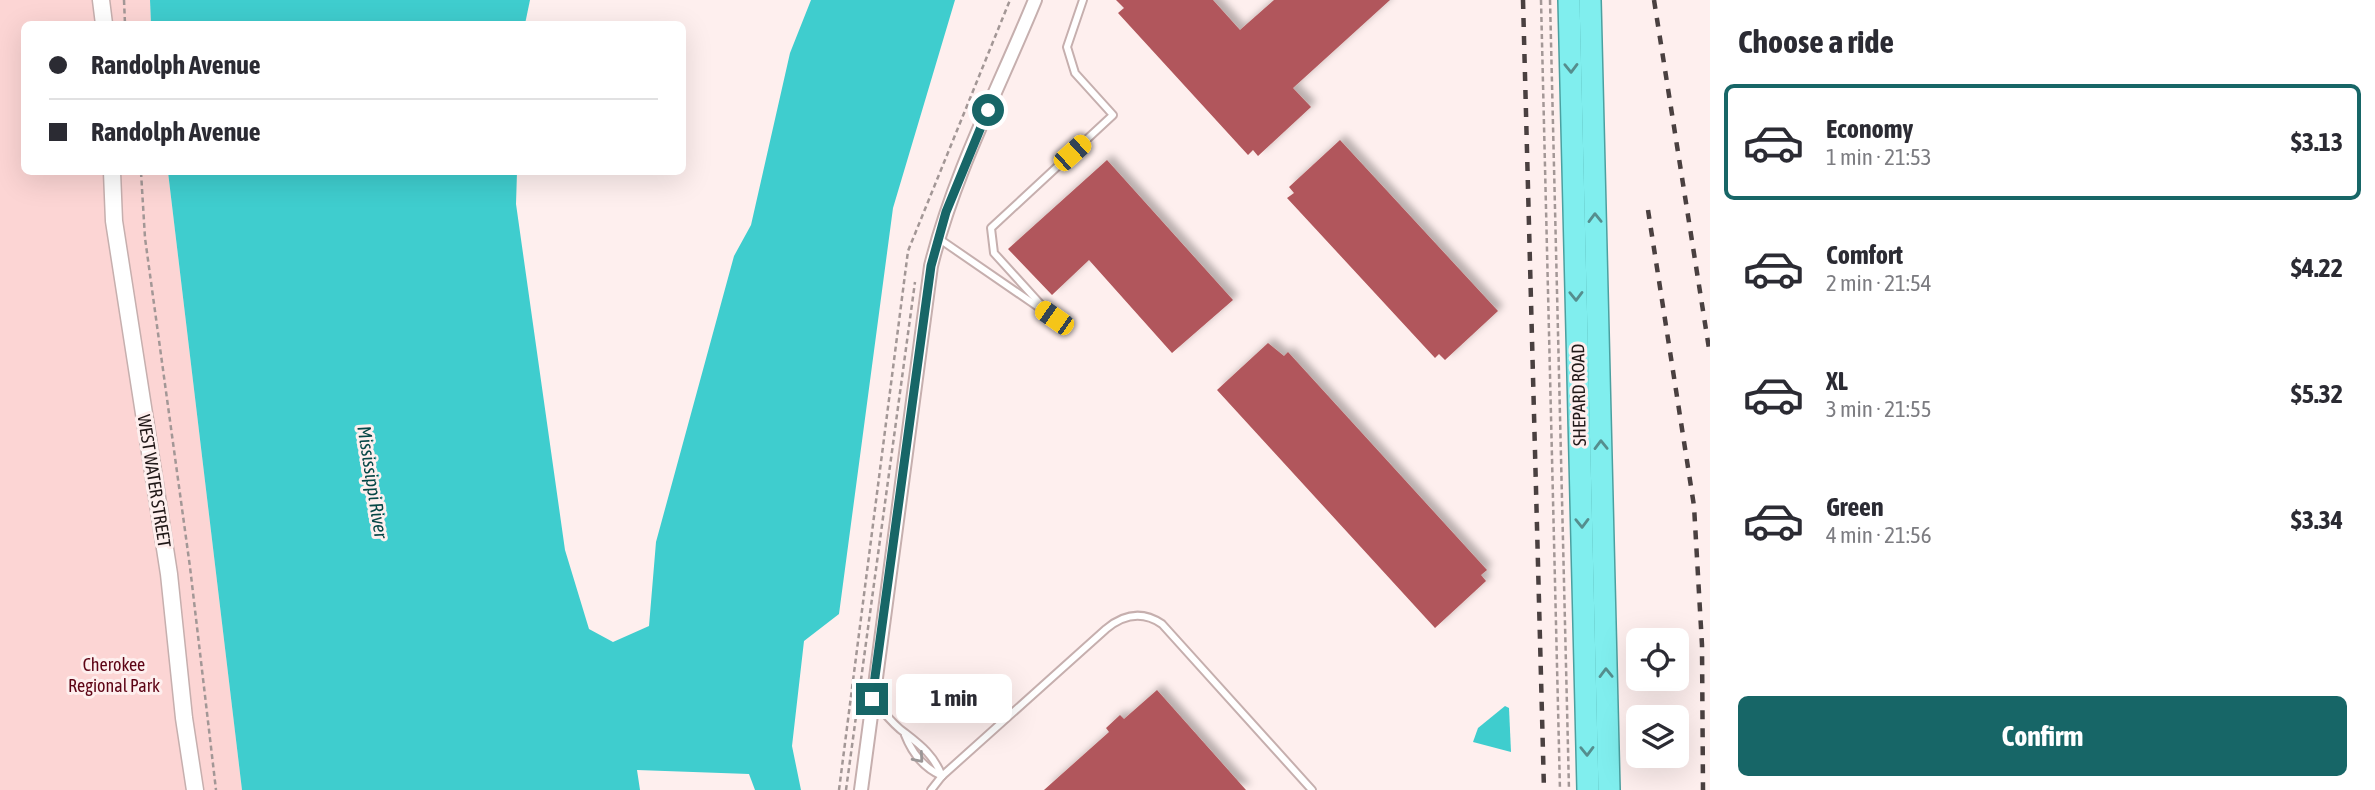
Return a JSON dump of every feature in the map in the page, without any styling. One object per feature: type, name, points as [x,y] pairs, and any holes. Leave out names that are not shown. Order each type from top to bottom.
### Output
[{"type":"highway","name":"SHEPARD ROAD","points":[[1569,0],[1588,790]]},
{"type":"highway","name":"SHEPARD ROAD","points":[[1590,0],[1609,790]]},
{"type":"street","points":[[101,0],[104,21]]},
{"type":"street","points":[[861,790],[926,297],[938,237],[959,177],[1035,0]]},
{"type":"street","name":"WEST WATER STREET","points":[[112,175],[114,221],[169,574],[184,718],[195,790]]},
{"type":"lane","points":[[938,237],[1054,318],[994,253],[990,228],[1114,115],[1075,73],[1067,47],[1083,0]]},
{"type":"lane","points":[[931,790],[942,776],[1117,620],[1143,615],[1162,624],[1309,789]]},
{"type":"lane","points":[[872,699],[904,733],[918,741],[936,762],[942,776]]},
{"type":"path","points":[[124,0],[125,21]]},
{"type":"path","points":[[1541,0],[1560,790]]},
{"type":"path","points":[[1550,0],[1569,790]]},
{"type":"path","points":[[141,175],[145,238],[190,568],[216,790]]},
{"type":"green space","name":"Cherokee Regional Park","points":[[0,0],[150,0],[151,21],[21,21],[21,175],[168,175],[242,790],[0,790]]},
{"type":"water","points":[[150,0],[530,0],[526,21],[151,21]]},
{"type":"water","name":"Mississippi River","points":[[811,0],[955,0],[893,208],[839,614],[804,641],[792,746],[801,790],[755,790],[749,774],[637,770],[640,790],[242,790],[168,175],[517,175],[516,204],[565,550],[589,629],[613,642],[649,626],[656,542],[734,256],[751,225],[790,53]]},
{"type":"water","points":[[1505,706],[1509,708],[1511,752],[1473,742],[1478,728]]},
{"type":"building","points":[[1116,0],[1213,0],[1240,30],[1274,0],[1390,0],[1293,88],[1311,107],[1258,156],[1253,150],[1248,155],[1118,13],[1124,8]]},
{"type":"building","points":[[1340,140],[1498,311],[1445,360],[1439,354],[1435,358],[1287,198],[1294,193],[1289,187]]},
{"type":"building","points":[[1107,160],[1233,300],[1172,353],[1089,260],[1052,295],[1008,249]]},
{"type":"building","points":[[1268,343],[1284,356],[1288,352],[1487,570],[1481,575],[1486,581],[1435,628],[1217,390]]},
{"type":"building","points":[[1157,690],[1246,790],[1044,790],[1109,732],[1106,728],[1120,715],[1124,719]]},
{"type":"railway","points":[[1523,0],[1544,790]]},
{"type":"railway","points":[[1654,0],[1710,355]]},
{"type":"railway","points":[[1648,210],[1694,506],[1702,645],[1703,790]]},
{"type":"route","points":[[872,699],[931,266],[946,212],[988,110]]}]
